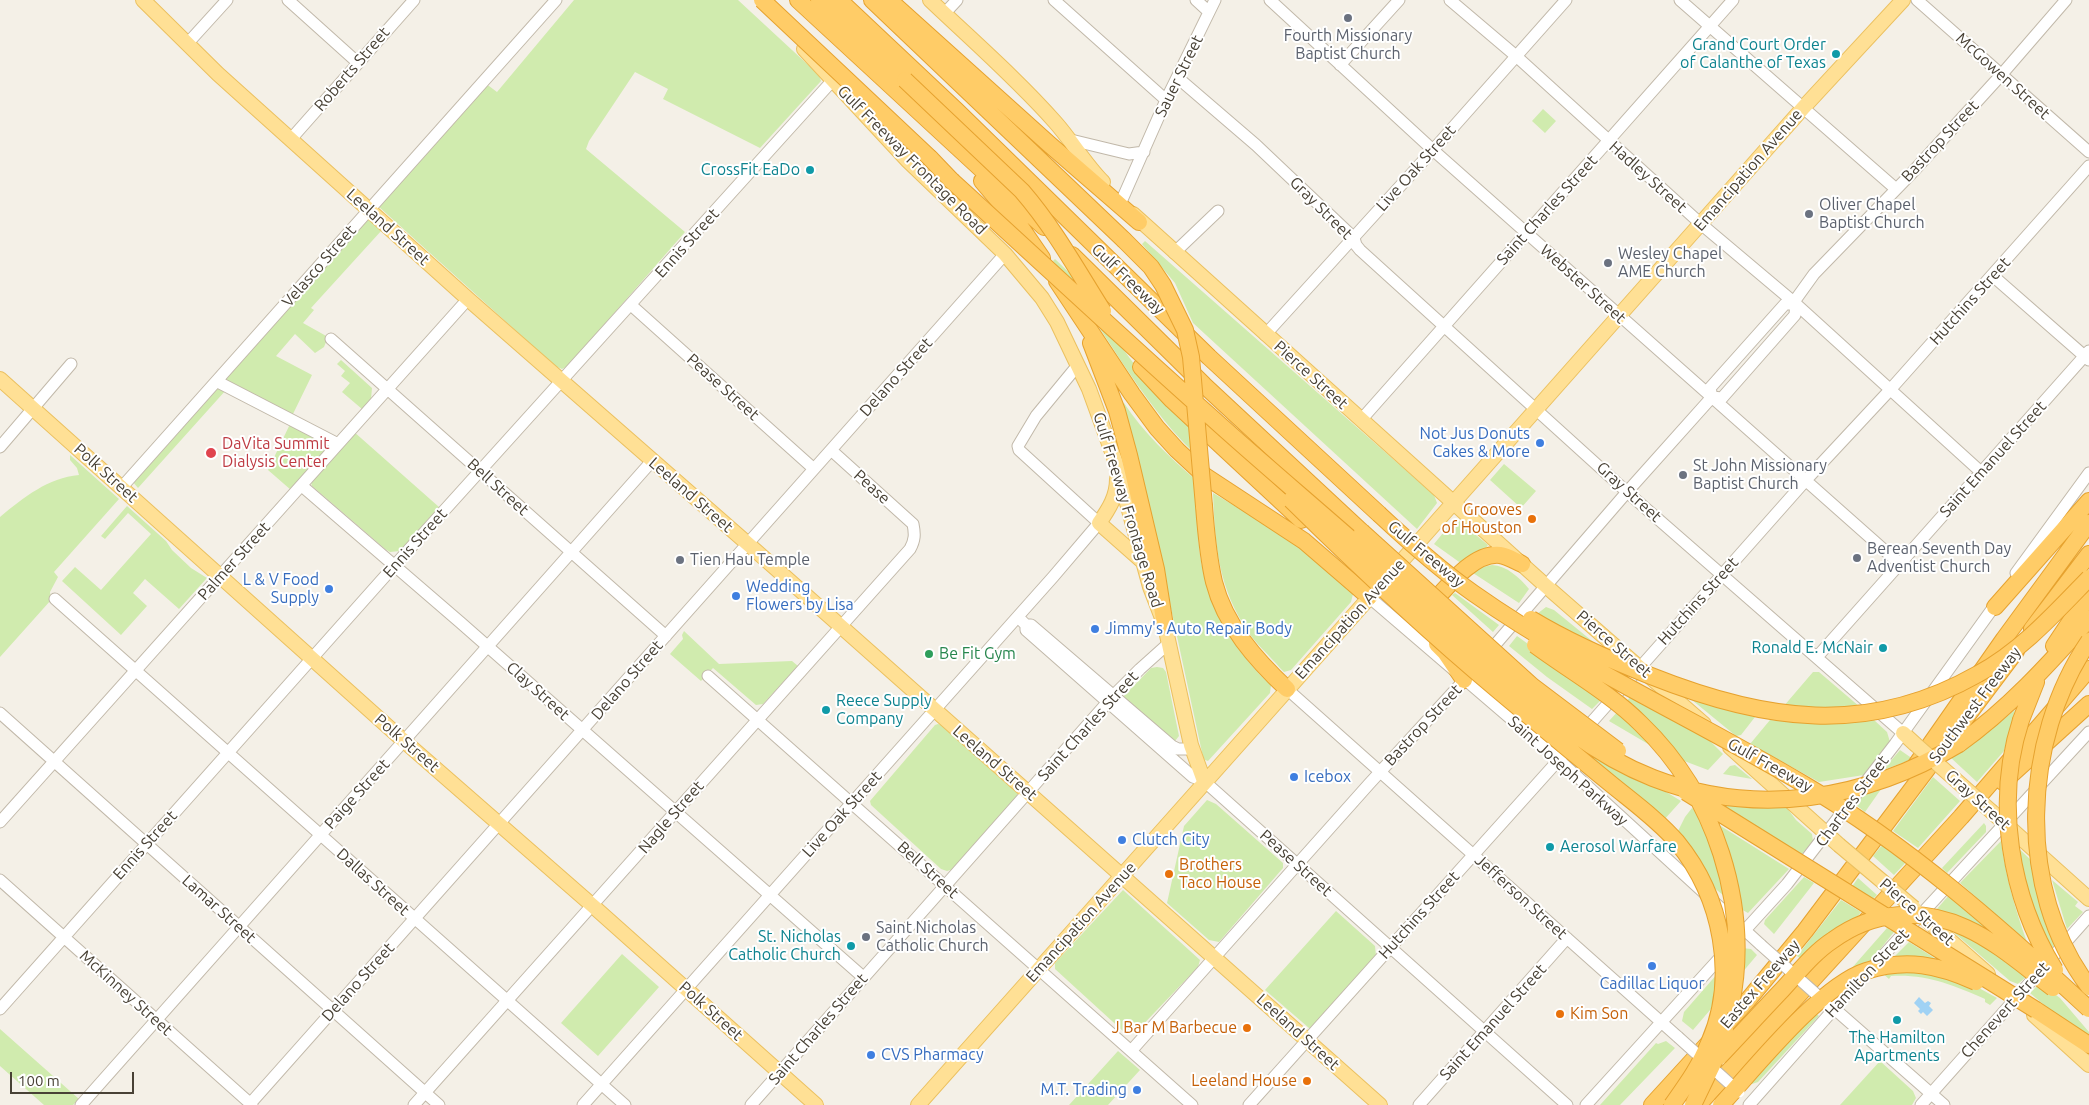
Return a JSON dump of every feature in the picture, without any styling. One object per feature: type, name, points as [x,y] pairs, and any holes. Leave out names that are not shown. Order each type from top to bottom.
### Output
[{"type":"highway","name":"Gulf Freeway","points":[[839,0],[956,110],[1209,357],[1442,570],[1534,633],[1806,785],[1863,822],[1940,879],[1978,910],[2089,1009]]},
{"type":"highway","points":[[872,0],[1124,240],[1151,267],[1163,285],[1185,330],[1191,357],[1208,550],[1214,584],[1234,628],[1262,666],[1287,689]]},
{"type":"highway","points":[[889,0],[1139,222]]},
{"type":"highway","points":[[764,2],[874,104],[952,180],[1210,416],[1562,726],[1585,743],[1612,759],[1649,776],[1683,788],[1739,798],[1794,798],[1852,790],[1906,772],[1958,744],[1990,720],[2032,682],[2089,619]]},
{"type":"highway","name":"Gulf Freeway","points":[[808,3],[904,80],[1022,191],[1048,224],[1124,343],[1141,366],[1172,400],[1373,593]]},
{"type":"highway","name":"Gulf Freeway","points":[[808,3],[955,146],[1029,213],[1204,385],[1532,686],[1600,739],[2036,1010],[2089,1045]]},
{"type":"highway","points":[[955,146],[1020,226],[1139,404],[1177,450],[1205,476],[1304,541],[1406,617],[1445,652],[1464,680]]},
{"type":"highway","points":[[1077,311],[1123,430],[1156,569],[1165,626]]},
{"type":"highway","points":[[1210,416],[1250,461],[1360,568],[1466,663],[1658,823],[1690,859],[1711,898],[1718,923],[1723,957],[1723,983],[1717,1021],[1710,1043],[1673,1105]]},
{"type":"highway","points":[[1995,607],[2089,501]]},
{"type":"highway","points":[[1379,514],[1506,604],[1542,626],[1586,648],[1685,690],[1736,705],[1780,714],[1822,717],[1864,714],[1903,706],[1941,693],[1979,674],[2015,649],[2051,617],[2089,578]]},
{"type":"highway","points":[[1893,812],[1907,778],[2004,639],[2089,523]]},
{"type":"highway","name":"Southwest Freeway","points":[[1861,856],[2089,554]]},
{"type":"highway","points":[[1406,617],[1419,617],[1470,564],[1481,558],[1489,555],[1503,555],[1522,564]]},
{"type":"highway","points":[[1442,570],[1518,632],[1620,705],[1641,723],[1674,761],[1702,805],[1721,852],[1728,880],[1734,912],[1736,966],[1724,1036],[1717,1056],[1692,1105]]},
{"type":"highway","points":[[2089,598],[2074,616],[2049,654],[2030,693],[2011,761],[2007,800],[2009,834],[2016,875],[2031,924],[2044,952],[2066,988],[2089,1016]]},
{"type":"highway","points":[[2089,641],[2064,684],[2053,711],[2040,761],[2036,808],[2040,865],[2049,905],[2068,952],[2089,987]]},
{"type":"highway","points":[[1698,1105],[1961,817],[2089,668]]},
{"type":"highway","points":[[1961,817],[2089,704]]},
{"type":"highway","name":"Eastex Freeway","points":[[1652,1105],[1748,1000],[1805,931],[1861,856]]},
{"type":"highway","points":[[1673,1105],[1812,958],[1833,940],[1859,924],[1882,916],[1918,914],[1935,917],[1965,928],[2019,963],[2089,1016]]},
{"type":"highway","points":[[1722,1105],[1798,1022],[1835,988],[1864,971],[1894,965],[1936,966],[1960,974],[2036,1010]]},
{"type":"main road","name":"Leeland Street","points":[[142,0],[187,44],[468,299],[652,462],[748,544],[1380,1105]]},
{"type":"main road","points":[[930,0],[1031,96],[1070,140],[1092,171],[1139,222]]},
{"type":"main road","name":"Emancipation Avenue","points":[[918,1105],[1204,781],[1537,409],[1618,315],[1902,0]]},
{"type":"main road","name":"Gulf Freeway Frontage Road","points":[[764,2],[908,161],[1005,254],[1042,298],[1057,322],[1102,421],[1116,463],[1150,587],[1170,643],[1192,749],[1204,781]]},
{"type":"main road","name":"Pierce Street","points":[[1139,222],[1546,586],[1640,666],[1828,833],[1839,845],[1917,911],[2089,1065]]},
{"type":"main road","name":"Polk Street","points":[[0,379],[404,741],[687,989],[816,1105]]},
{"type":"main road","points":[[1116,463],[1117,489],[1113,501],[1099,523],[1143,562]]},
{"type":"main road","name":"Gray Street","points":[[1903,733],[2089,899]]},
{"type":"street","points":[[187,44],[227,0]]},
{"type":"street","points":[[288,0],[357,62]]},
{"type":"street","name":"Roberts Street","points":[[291,139],[357,62],[414,0]]},
{"type":"street","name":"Velasco Street","points":[[122,487],[218,382],[556,0]]},
{"type":"street","points":[[944,14],[957,0]]},
{"type":"street","points":[[1054,0],[1166,100]]},
{"type":"street","points":[[1196,0],[1209,12]]},
{"type":"street","name":"Sauer Street","points":[[1122,202],[1166,100],[1215,0]]},
{"type":"street","name":"Webster Street","points":[[1270,0],[1618,315],[1900,564]]},
{"type":"street","points":[[1340,65],[1399,0]]},
{"type":"street","name":"Hadley Street","points":[[1450,0],[1516,56],[1701,224],[1796,304],[1889,391],[1981,472]]},
{"type":"street","name":"Live Oak Street","points":[[1266,335],[1434,150],[1566,0]]},
{"type":"street","points":[[1680,0],[1896,189]]},
{"type":"street","name":"Saint Charles Street","points":[[1361,420],[1733,0]]},
{"type":"street","name":"McGowen Street","points":[[1917,0],[2089,152]]},
{"type":"street","name":"Bastrop Street","points":[[1131,1051],[1380,771],[1464,680],[1712,397],[1722,398],[1795,316],[1796,299],[1814,274],[1896,189],[2002,74],[2066,0]]},
{"type":"street","name":"Gray Street","points":[[1178,78],[1256,145],[1354,238],[1360,250],[1627,492],[1903,733]]},
{"type":"street","name":"Ennis Street","points":[[0,1009],[395,565],[833,80]]},
{"type":"street","points":[[1070,140],[1128,154],[1144,152]]},
{"type":"street","name":"Hutchins Street","points":[[1249,1105],[1559,760],[1806,480],[1993,276],[2089,166]]},
{"type":"street","points":[[1174,253],[1218,211]]},
{"type":"street","name":"Delano Street","points":[[251,1105],[1005,254]]},
{"type":"street","points":[[1993,276],[2087,356]]},
{"type":"street","name":"Palmer Street","points":[[0,822],[468,299]]},
{"type":"street","name":"Pease Street","points":[[631,305],[814,469]]},
{"type":"street","name":"Bell Street","points":[[331,338],[666,636]]},
{"type":"street","name":"Saint Emanuel Street","points":[[1817,657],[2087,356]]},
{"type":"street","points":[[0,446],[71,364]]},
{"type":"street","points":[[1078,365],[1036,416],[1018,446],[1019,450],[1099,523]]},
{"type":"street","points":[[218,382],[338,444]]},
{"type":"street","name":"Pease","points":[[831,450],[913,524]]},
{"type":"street","name":"Paige Street","points":[[81,1105],[652,462]]},
{"type":"street","name":"Chartres Street","points":[[1586,1105],[1660,1021],[1787,884],[1828,833],[1995,607],[2015,574],[2089,473]]},
{"type":"street","name":"Clay Street","points":[[302,486],[488,646],[863,977]]},
{"type":"street","name":"Live Oak Street","points":[[583,1105],[935,710],[1022,621],[1099,523]]},
{"type":"street","name":"Nagle Street","points":[[414,1105],[842,628],[910,549],[914,542],[915,534],[913,524]]},
{"type":"street","name":"Saint Joseph Parkway","points":[[1373,593],[1464,680],[1559,760],[1744,931],[1944,1105]]},
{"type":"street","name":"Dallas Street","points":[[55,599],[625,1105]]},
{"type":"street","name":"Pease Street","points":[[1022,621],[1026,630],[1172,746],[1178,749],[1192,749]]},
{"type":"street","name":"Saint Charles Street","points":[[751,1105],[944,885],[1111,699],[1140,669],[1170,643]]},
{"type":"street","name":"Bell Street","points":[[708,676],[1192,1105]]},
{"type":"street","name":"Jefferson Street","points":[[1287,689],[1751,1104]]},
{"type":"street","name":"Pease Street","points":[[1111,699],[1193,777],[1204,781],[1567,1105]]},
{"type":"street","name":"Lamar Street","points":[[0,713],[439,1105]]},
{"type":"street","name":"Hamilton Street","points":[[1751,1104],[1829,1005],[1917,911],[2005,824],[2089,732]]},
{"type":"street","name":"McKinney Street","points":[[0,880],[251,1105]]},
{"type":"street","name":"Chenevert Street","points":[[1921,1105],[2089,916]]},
{"type":"street","name":"Saint Emanuel Street","points":[[1419,1105],[1567,938]]},
{"type":"green space","points":[[574,0],[738,0],[819,75],[821,81],[760,148],[663,99],[668,89],[635,72],[589,141],[586,149],[685,232],[568,366],[562,369],[555,366],[378,206],[485,83],[497,92]]},
{"type":"green space","points":[[1543,109],[1556,121],[1545,133],[1532,121]]},
{"type":"green space","points":[[369,218],[382,230],[311,308],[314,310],[303,323],[328,337],[324,347],[315,353],[295,334],[276,356],[312,375],[292,416],[227,381],[226,377]]},
{"type":"green space","points":[[1145,241],[1434,495],[1437,503],[1417,529],[1193,323],[1175,283],[1142,244]]},
{"type":"green space","points":[[1055,259],[1083,286],[1107,327],[1137,368],[1191,424],[1195,454],[1155,409],[1053,261]]},
{"type":"green space","points":[[341,360],[372,388],[371,399],[362,409],[342,392],[350,383],[341,376],[345,371],[337,364]]},
{"type":"green space","points":[[219,387],[226,390],[138,488],[133,482]]},
{"type":"green space","points":[[1124,403],[1157,444],[1196,480],[1201,564],[1208,590],[1221,620],[1239,649],[1271,685],[1270,693],[1208,761],[1203,757],[1164,576],[1120,406]]},
{"type":"green space","points":[[291,422],[328,444],[329,447],[291,490],[268,470]]},
{"type":"green space","points":[[353,431],[439,507],[400,551],[390,552],[385,549],[312,486],[311,482]]},
{"type":"green space","points":[[70,455],[119,499],[54,572],[58,577],[50,592],[51,600],[0,657],[0,517],[18,502],[47,484],[79,475],[77,468],[70,460]]},
{"type":"green space","points":[[1504,464],[1536,491],[1521,508],[1490,480]]},
{"type":"green space","points":[[1213,493],[1284,535],[1307,552],[1353,594],[1351,602],[1291,670],[1284,672],[1256,642],[1239,616],[1231,599],[1220,566],[1215,530]]},
{"type":"green space","points":[[127,506],[166,541],[172,550],[191,568],[207,578],[179,609],[145,579],[133,593],[147,606],[121,635],[62,581],[75,567],[101,590],[151,534],[128,513],[105,539],[101,536]]},
{"type":"green space","points":[[1459,521],[1488,545],[1485,549],[1469,556],[1462,564],[1434,544],[1452,522]]},
{"type":"green space","points":[[1492,565],[1503,567],[1521,580],[1529,589],[1519,603],[1473,573],[1479,568]]},
{"type":"green space","points":[[1455,593],[1499,625],[1493,632],[1452,595]]},
{"type":"green space","points":[[1546,607],[1554,610],[1597,645],[1537,614]]},
{"type":"green space","points":[[684,631],[719,664],[792,661],[798,666],[763,704],[756,705],[713,668],[701,681],[670,654],[683,639]]},
{"type":"green space","points":[[1517,636],[1603,698],[1592,709],[1547,677],[1509,646]]},
{"type":"green space","points":[[1151,668],[1163,668],[1166,672],[1179,736],[1175,741],[1123,697]]},
{"type":"green space","points":[[1813,672],[1819,672],[1860,707],[1783,707]]},
{"type":"green space","points":[[1631,696],[1706,737],[1723,754],[1708,770],[1679,759],[1625,703]]},
{"type":"green space","points":[[1692,700],[1755,717],[1741,735],[1736,736]]},
{"type":"green space","points":[[1619,710],[1660,751],[1609,721]]},
{"type":"green space","points":[[2015,710],[2004,751],[1977,782],[1950,757],[1973,744]]},
{"type":"green space","points":[[1770,720],[1828,724],[1874,720],[1887,732],[1890,742],[1864,775],[1819,782],[1750,744]]},
{"type":"green space","points":[[938,724],[1017,793],[1017,796],[954,869],[947,871],[941,869],[871,805],[870,801],[935,725]]},
{"type":"green space","points":[[1583,749],[1640,776],[1681,801],[1663,821]]},
{"type":"green space","points":[[1900,750],[1913,759],[1883,770]]},
{"type":"green space","points":[[1735,765],[1752,779],[1723,774],[1730,766]]},
{"type":"green space","points":[[1933,777],[1960,801],[1918,848],[1893,831]]},
{"type":"green space","points":[[1884,785],[1865,812],[1856,805],[1865,791]]},
{"type":"green space","points":[[1703,796],[1784,804],[1796,820],[1812,834],[1813,841],[1800,856]]},
{"type":"green space","points":[[1207,800],[1216,804],[1283,863],[1283,868],[1219,942],[1209,940],[1167,903],[1184,826]]},
{"type":"green space","points":[[1692,808],[1701,814],[1728,899],[1708,883],[1676,835]]},
{"type":"green space","points":[[1716,823],[1789,869],[1748,913],[1739,908]]},
{"type":"green space","points":[[1984,823],[1986,832],[1947,873],[1942,868]]},
{"type":"green space","points":[[2001,841],[2011,893],[2027,942],[1960,883]]},
{"type":"green space","points":[[1883,844],[1907,861],[1894,875],[1873,856]]},
{"type":"green space","points":[[2015,845],[2033,862],[2057,942],[2049,951],[2032,916]]},
{"type":"green space","points":[[1804,877],[1814,883],[1774,934],[1764,924],[1765,920]]},
{"type":"green space","points":[[1858,878],[1877,895],[1872,900],[1851,888]]},
{"type":"green space","points":[[2052,880],[2078,902],[2075,906],[2083,912],[2067,929]]},
{"type":"green space","points":[[1123,890],[1200,960],[1198,967],[1135,1033],[1128,1034],[1055,969],[1055,963]]},
{"type":"green space","points":[[1949,895],[2005,942],[1937,909]]},
{"type":"green space","points":[[1841,900],[1861,912],[1855,920],[1802,960],[1797,956]]},
{"type":"green space","points":[[1336,911],[1375,946],[1376,956],[1312,1028],[1309,1028],[1265,990]]},
{"type":"green space","points":[[1944,924],[1974,937],[2028,975],[2018,984],[2010,981]]},
{"type":"green space","points":[[1887,928],[1894,932],[1865,968],[1843,978]]},
{"type":"green space","points":[[1909,942],[1944,964],[1890,961]]},
{"type":"green space","points":[[1742,948],[1751,949],[1757,955],[1741,974]]},
{"type":"green space","points":[[622,954],[659,987],[598,1056],[561,1023]]},
{"type":"green space","points":[[1912,968],[1979,988],[1997,998],[1990,1005],[1985,1002],[1985,999],[1940,982],[1904,976],[1891,976],[1889,979],[1881,972]]},
{"type":"green space","points":[[1718,973],[1716,1003],[1693,1030],[1682,1021],[1684,1012]]},
{"type":"green space","points":[[2040,983],[2060,998],[2089,1032],[2089,1036],[2050,1010],[2030,993]]},
{"type":"green space","points":[[1816,1013],[1819,1016],[1758,1082],[1752,1084],[1750,1082]]},
{"type":"green space","points":[[0,1029],[79,1099],[73,1105],[44,1105],[0,1066]]},
{"type":"green space","points":[[1666,1041],[1675,1048],[1620,1105],[1600,1105],[1656,1043]]},
{"type":"green space","points":[[1118,1051],[1140,1070],[1108,1105],[1069,1105]]},
{"type":"green space","points":[[1880,1061],[1913,1091],[1916,1098],[1912,1105],[1840,1105]]},
{"type":"water","points":[[1919,997],[1925,1003],[1928,1001],[1931,1003],[1929,1006],[1933,1010],[1927,1016],[1923,1012],[1921,1014],[1918,1011],[1920,1009],[1914,1003]]},
{"type":"place","name":"Fourth Missionary Baptist Church","points":[[1348,18]]},
{"type":"place","name":"Grand Court Order of Calanthe of Texas","points":[[1836,54]]},
{"type":"place","name":"CrossFit EaDo","points":[[810,170]]},
{"type":"place","name":"Oliver Chapel Baptist Church","points":[[1809,214]]},
{"type":"place","name":"Wesley Chapel AME Church","points":[[1608,263]]},
{"type":"place","name":"Not Jus Donuts Cakes & More","points":[[1540,443]]},
{"type":"place","name":"DaVita Summit Dialysis Center","points":[[211,453]]},
{"type":"place","name":"St John Missionary Baptist Church","points":[[1683,475]]},
{"type":"place","name":"Grooves of Houston","points":[[1532,519]]},
{"type":"place","name":"Berean Seventh Day Adventist Church","points":[[1857,558]]},
{"type":"place","name":"Tien Hau Temple","points":[[680,560]]},
{"type":"place","name":"L & V Food Supply","points":[[329,589]]},
{"type":"place","name":"Wedding Flowers by Lisa","points":[[736,596]]},
{"type":"place","name":"Jimmy's Auto Repair Body","points":[[1095,629]]},
{"type":"place","name":"Ronald E. McNair","points":[[1883,648]]},
{"type":"place","name":"Be Fit Gym","points":[[929,654]]},
{"type":"place","name":"Reece Supply Company","points":[[826,710]]},
{"type":"place","name":"Icebox","points":[[1294,777]]},
{"type":"place","name":"Clutch City","points":[[1122,840]]},
{"type":"place","name":"Aerosol Warfare","points":[[1550,847]]},
{"type":"place","name":"Brothers Taco House","points":[[1169,874]]},
{"type":"place","name":"Saint Nicholas Catholic Church","points":[[866,937]]},
{"type":"place","name":"St. Nicholas Catholic Church","points":[[851,946]]},
{"type":"place","name":"Cadillac Liquor","points":[[1652,966]]},
{"type":"place","name":"Kim Son","points":[[1560,1014]]},
{"type":"place","name":"The Hamilton Apartments","points":[[1897,1020]]},
{"type":"place","name":"J Bar M Barbecue","points":[[1247,1028]]},
{"type":"place","name":"CVS Pharmacy","points":[[871,1055]]},
{"type":"place","name":"Leeland House","points":[[1307,1081]]},
{"type":"place","name":"M.T. Trading","points":[[1137,1090]]}]
